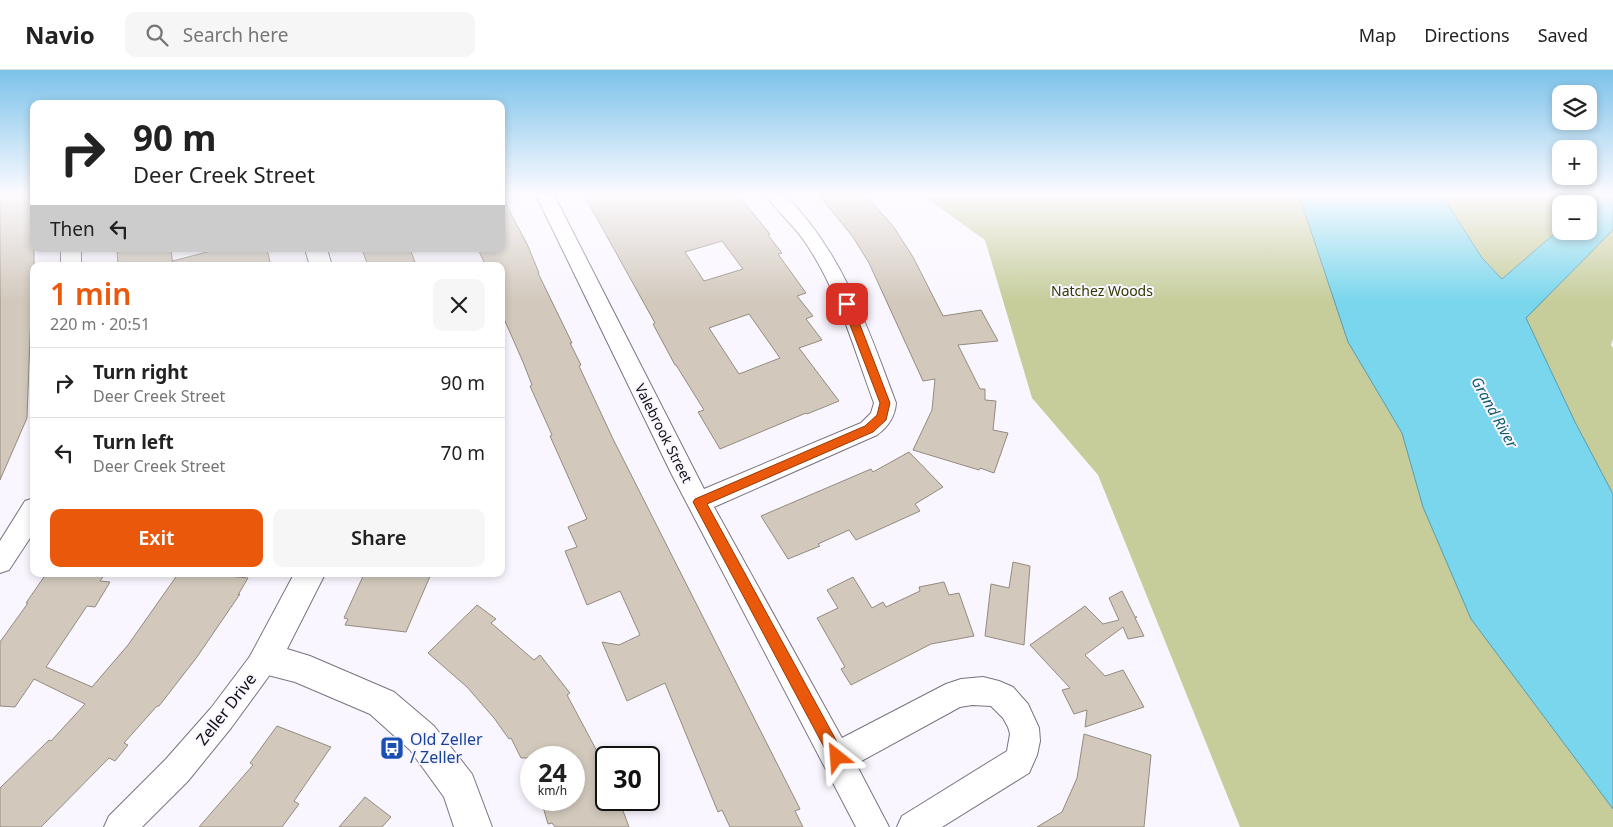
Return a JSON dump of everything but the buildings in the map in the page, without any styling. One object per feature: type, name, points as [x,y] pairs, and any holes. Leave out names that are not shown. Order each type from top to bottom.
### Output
[{"type":"street","name":"Valebrook Street","points":[[563,230],[699,502],[873,827]]},
{"type":"street","points":[[699,502],[869,429],[878,423],[885,411],[885,403],[834,271],[807,230]]},
{"type":"street","points":[[0,562],[30,515]]},
{"type":"street","name":"Zeller Drive","points":[[120,827],[190,756],[221,718],[264,660],[308,577]]},
{"type":"street","points":[[264,660],[298,667],[382,703],[422,738],[459,787],[473,827]]},
{"type":"street","points":[[837,757],[956,694],[973,690],[987,692],[1000,695],[1010,704],[1019,715],[1025,728],[1025,751],[1018,762],[913,827]]},
{"type":"green space","name":"Natchez Woods","points":[[971,230],[1311,230],[1348,342],[1402,433],[1423,507],[1471,619],[1613,809],[1613,827],[1240,827],[1098,475],[1032,398],[985,240]]},
{"type":"green space","points":[[1464,230],[1552,230],[1552,236],[1502,279],[1482,258]]},
{"type":"green space","points":[[1613,230],[1613,339],[1611,345],[1613,348],[1613,494],[1575,422],[1526,318]]},
{"type":"water","name":"Grand River","points":[[1311,230],[1464,230],[1482,258],[1502,279],[1552,236],[1552,240],[1597,240],[1597,230],[1613,230],[1526,318],[1575,422],[1613,494],[1613,809],[1471,619],[1423,507],[1402,433],[1348,342]]},
{"type":"place","name":"Old Zeller / Zeller","points":[[392,748]]},
{"type":"route","points":[[837,757],[699,502],[869,429],[878,423],[885,411],[885,403],[847,304]]}]
